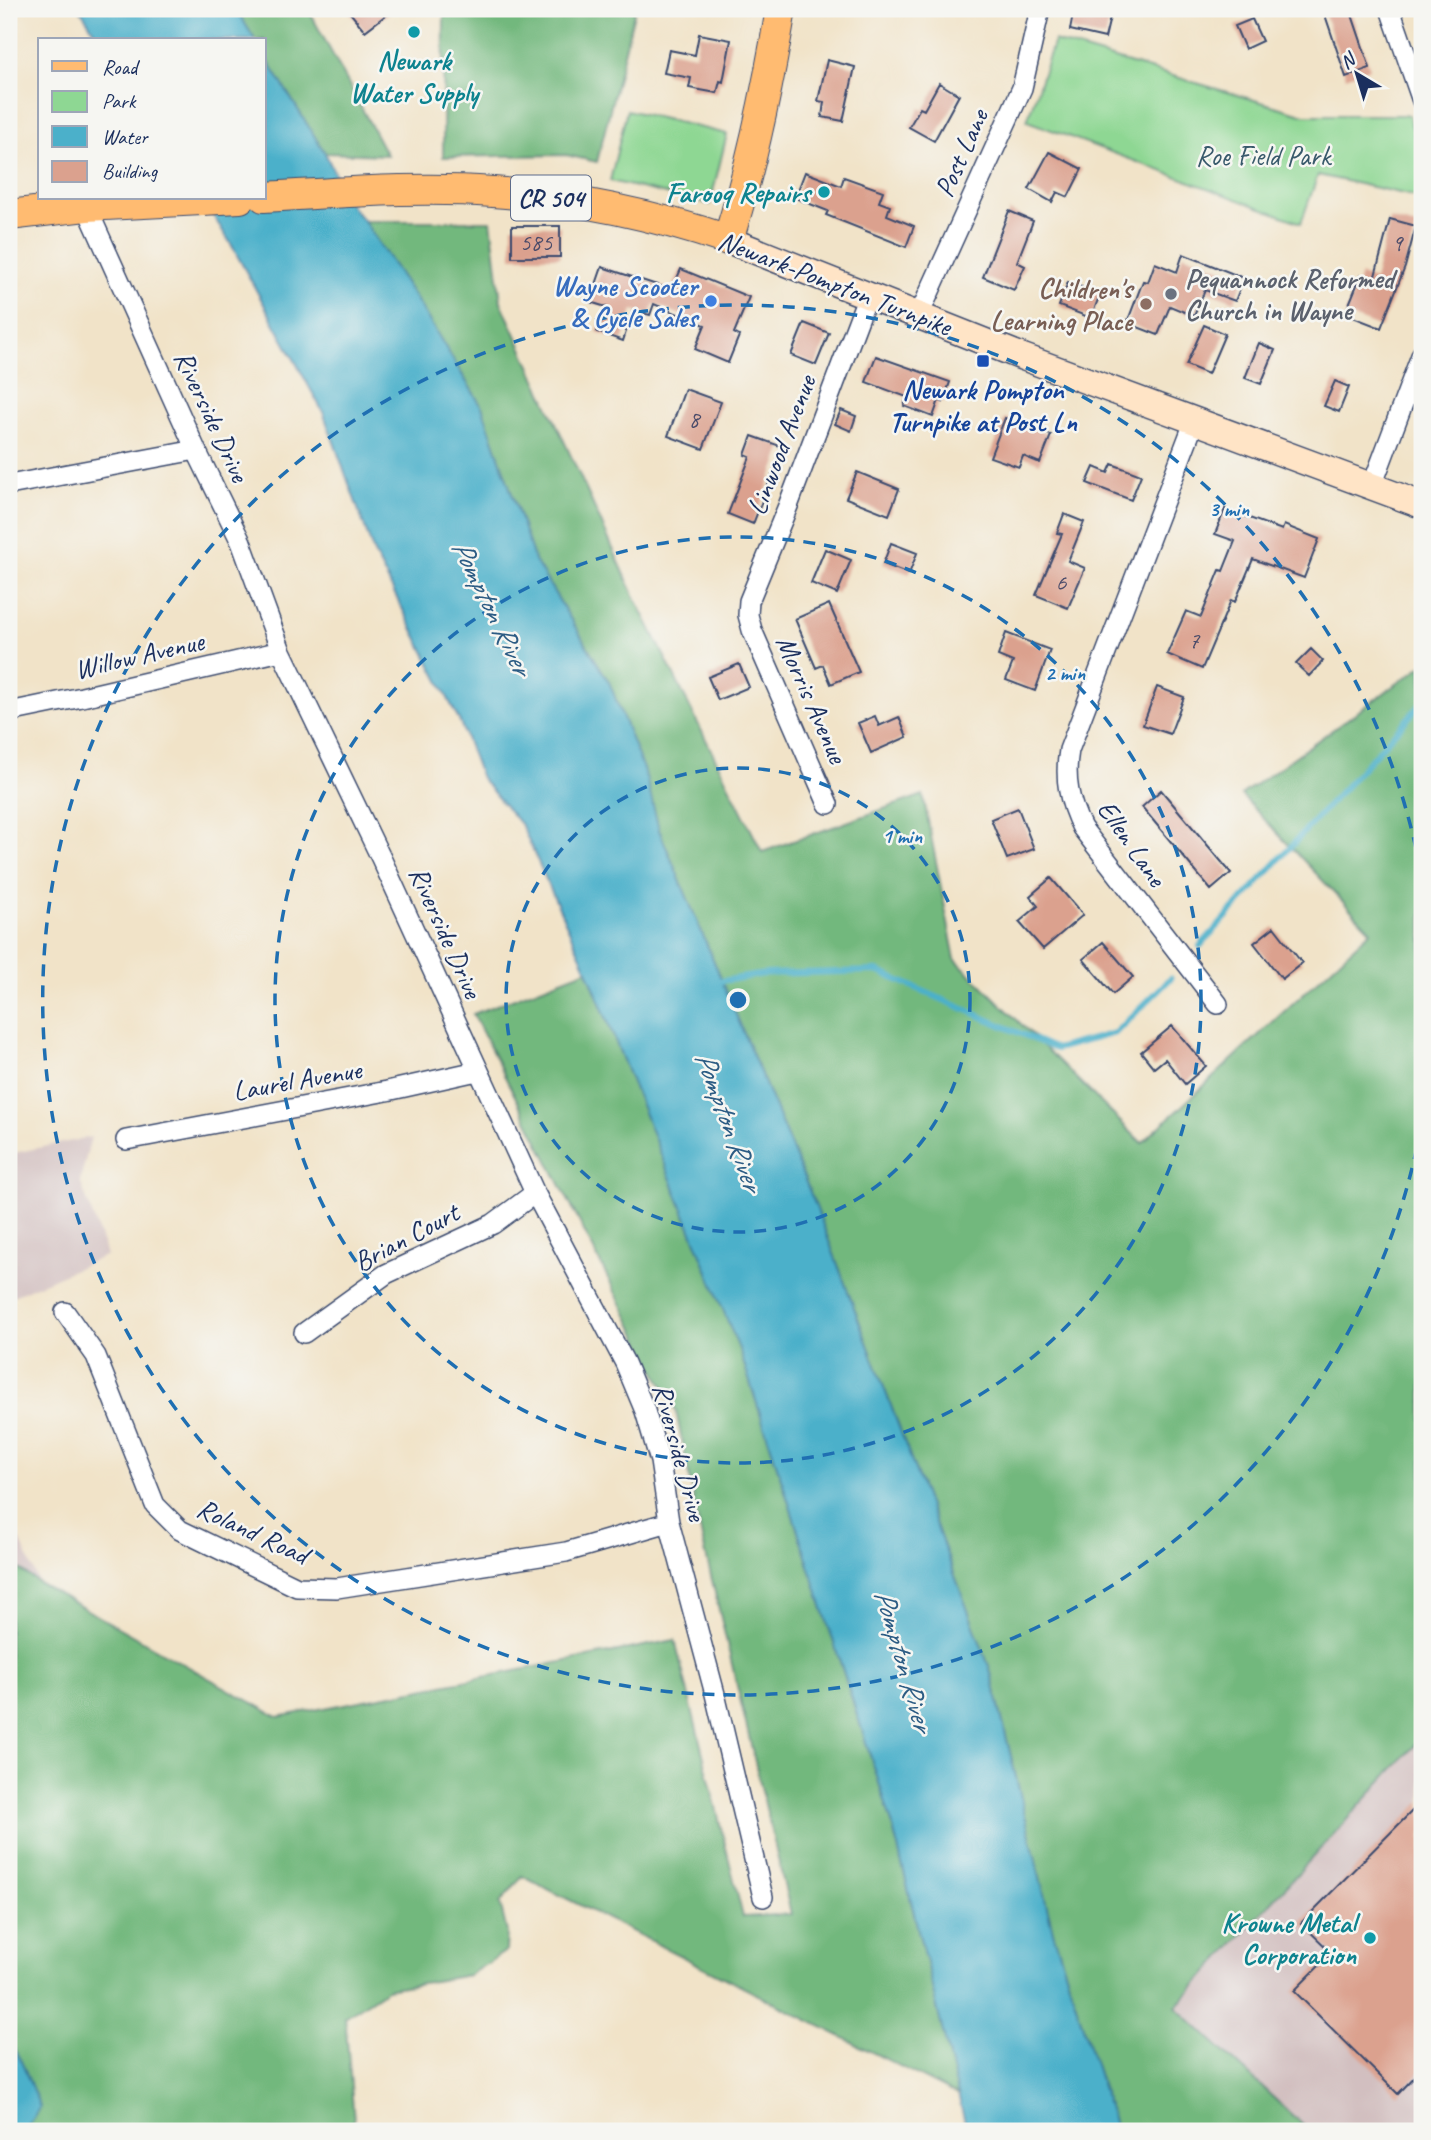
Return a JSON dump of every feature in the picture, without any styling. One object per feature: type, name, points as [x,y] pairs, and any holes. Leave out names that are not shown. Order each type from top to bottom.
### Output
[{"type":"main road","points":[[728,240],[742,195],[766,92],[781,9]]},
{"type":"main road","name":"Newark-Pompton Turnpike","points":[[266,197],[369,191],[493,192],[560,199],[643,214],[728,240],[1422,505]]},
{"type":"main road","points":[[9,215],[86,206],[185,200]]},
{"type":"street","name":"Post Lane","points":[[919,315],[1022,88],[1040,9]]},
{"type":"street","points":[[1390,9],[1422,101]]},
{"type":"street","name":"Riverside Drive","points":[[86,206],[196,450],[241,542],[281,651],[381,858],[535,1193],[625,1363],[640,1399],[660,1461],[669,1522],[715,1694],[763,1897]]},
{"type":"street","name":"Linwood Avenue","points":[[748,615],[748,601],[788,506],[868,295]]},
{"type":"street","points":[[1372,485],[1422,354]]},
{"type":"street","name":"Ellen Lane","points":[[1195,420],[1069,750],[1066,768],[1070,798],[1082,828],[1219,1004]]},
{"type":"street","points":[[9,485],[196,450]]},
{"type":"street","name":"Morris Avenue","points":[[748,615],[828,804]]},
{"type":"street","name":"Willow Avenue","points":[[9,712],[281,651]]},
{"type":"street","name":"Laurel Avenue","points":[[127,1140],[387,1091],[477,1071]]},
{"type":"street","name":"Brian Court","points":[[304,1333],[386,1274],[493,1224],[535,1193]]},
{"type":"street","name":"Roland Road","points":[[65,1312],[96,1356],[155,1505],[180,1530],[297,1587],[337,1588],[566,1552],[669,1522]]},
{"type":"shaded area","points":[[91,1137],[80,1181],[107,1255],[9,1298],[9,1154]]},
{"type":"shaded area","points":[[9,1514],[39,1583],[9,1562]]},
{"type":"shaded area","points":[[1422,1737],[1422,2131],[1309,2131],[1175,2007]]},
{"type":"green space","points":[[236,9],[308,9],[387,155],[325,153],[266,58],[266,38],[254,38]]},
{"type":"green space","points":[[444,9],[635,9],[597,162],[566,155],[443,157]]},
{"type":"green space","name":"Roe Field Park","points":[[1054,41],[1305,115],[1409,115],[1422,164],[1422,198],[1318,175],[1301,223],[1027,121]]},
{"type":"green space","points":[[627,110],[727,134],[710,204],[610,181]]},
{"type":"green space","points":[[364,221],[491,221],[501,302],[634,595],[762,852],[923,795],[955,959],[1142,1143],[1371,931],[1241,795],[1422,666],[1422,1737],[1176,2007],[1309,2131],[1116,2131],[1053,1932],[990,1669],[815,1204],[659,830],[646,777],[609,682],[535,561],[482,407]]},
{"type":"green space","points":[[587,970],[741,1354],[892,1823],[959,2096],[522,1876],[500,1903],[507,1932],[506,1951],[469,1975],[387,1989],[345,2017],[355,2131],[9,2131],[9,1562],[39,1583],[278,1717],[675,1640],[743,1917],[791,1914],[698,1521],[676,1411],[473,1014]]},
{"type":"water","points":[[80,9],[236,9],[254,38],[99,38]]},
{"type":"water","name":"Pompton River","points":[[266,58],[325,153],[349,203],[414,296],[482,407],[535,561],[609,682],[646,777],[659,830],[815,1204],[990,1669],[1053,1932],[1116,2131],[967,2131],[892,1823],[741,1354],[587,970],[522,826],[481,778],[460,722],[374,553],[323,412],[231,244],[203,200],[266,200]]},
{"type":"water","points":[[9,2041],[21,2061],[40,2107],[24,2131],[9,2131]]},
{"type":"building","points":[[347,9],[394,9],[365,31]]},
{"type":"building","points":[[1074,9],[1112,9],[1105,38],[1070,30]]},
{"type":"building","points":[[1323,9],[1350,9],[1370,68],[1346,77]]},
{"type":"building","points":[[1252,19],[1262,41],[1245,49],[1235,26]]},
{"type":"building","points":[[699,34],[731,40],[723,82],[720,81],[717,93],[689,88],[691,78],[664,73],[669,50],[695,55]]},
{"type":"building","points":[[827,60],[855,67],[843,121],[822,117],[824,102],[818,101]]},
{"type":"building","points":[[939,83],[959,95],[934,141],[909,127],[920,108],[924,110]]},
{"type":"building","points":[[1049,152],[1082,169],[1068,197],[1057,192],[1052,202],[1029,189]]},
{"type":"building","points":[[805,172],[841,186],[844,177],[883,191],[879,202],[890,206],[887,215],[914,226],[906,247],[826,215],[828,211],[795,198]]},
{"type":"building","points":[[1009,211],[1033,221],[1017,262],[1025,266],[1014,290],[983,277]]},
{"type":"building","points":[[1390,219],[1416,226],[1405,267],[1381,328],[1345,314],[1361,275],[1374,280]]},
{"type":"building","points":[[512,226],[560,226],[560,257],[512,257]]},
{"type":"building","name":"Pequannock Reformed Church in Wayne","points":[[1183,254],[1244,278],[1235,301],[1205,290],[1194,316],[1170,306],[1158,335],[1127,323],[1143,281],[1148,282],[1155,263],[1177,272]]},
{"type":"building","points":[[602,267],[672,290],[681,269],[749,297],[734,333],[739,336],[728,363],[695,349],[705,325],[654,304],[650,315],[633,310],[623,341],[597,332],[606,307],[590,302]]},
{"type":"building","points":[[1068,282],[1100,294],[1091,318],[1059,306]]},
{"type":"building","points":[[804,323],[829,333],[816,365],[791,355]]},
{"type":"building","points":[[1204,325],[1225,334],[1208,374],[1186,365]]},
{"type":"building","points":[[1259,343],[1275,350],[1261,384],[1245,378]]},
{"type":"building","points":[[876,356],[950,382],[943,402],[939,400],[933,417],[904,406],[907,397],[866,382]]},
{"type":"building","points":[[1335,381],[1349,387],[1339,412],[1324,406]]},
{"type":"building","points":[[685,389],[721,402],[703,449],[668,436]]},
{"type":"building","points":[[841,410],[856,416],[851,431],[835,424]]},
{"type":"building","points":[[1005,418],[1051,435],[1040,463],[1023,456],[1019,467],[990,457]]},
{"type":"building","points":[[752,436],[783,447],[753,524],[728,514],[750,457],[745,455]]},
{"type":"building","points":[[1112,464],[1141,475],[1131,500],[1087,483],[1094,467],[1108,473]]},
{"type":"building","points":[[857,472],[899,489],[889,515],[846,498]]},
{"type":"building","points":[[1225,509],[1282,530],[1284,525],[1319,539],[1304,578],[1253,559],[1235,602],[1231,600],[1202,669],[1167,654],[1186,611],[1201,617],[1235,541],[1215,534]]},
{"type":"building","points":[[1064,514],[1084,522],[1068,561],[1085,568],[1068,608],[1036,595],[1062,534],[1057,533]]},
{"type":"building","points":[[891,543],[917,553],[909,574],[883,564]]},
{"type":"building","points":[[825,549],[851,560],[837,594],[811,583]]},
{"type":"building","points":[[829,604],[859,672],[831,684],[823,665],[816,668],[795,619]]},
{"type":"building","points":[[1006,633],[1050,650],[1035,691],[1006,680],[1013,662],[998,656]]},
{"type":"building","points":[[1311,649],[1323,661],[1309,676],[1296,664]]},
{"type":"building","points":[[739,664],[749,687],[718,700],[708,677]]},
{"type":"building","points":[[1157,687],[1184,697],[1170,734],[1143,725]]},
{"type":"building","points":[[875,716],[879,726],[899,717],[907,737],[871,753],[858,723]]},
{"type":"building","points":[[1161,790],[1231,873],[1211,890],[1142,807]]},
{"type":"building","points":[[1018,808],[1034,849],[1007,859],[991,819]]},
{"type":"building","points":[[1051,878],[1083,915],[1043,949],[1019,922],[1038,906],[1030,896]]},
{"type":"building","points":[[1274,927],[1302,963],[1282,979],[1254,943]]},
{"type":"building","points":[[1103,942],[1133,977],[1113,994],[1083,959]]},
{"type":"building","points":[[1172,1026],[1206,1066],[1185,1084],[1165,1059],[1154,1068],[1141,1052]]},
{"type":"building","name":"Krowne Metal Corporation","points":[[1422,1801],[1422,2069],[1398,2094],[1294,1991],[1332,1953],[1301,1923]]},
{"type":"waterway","points":[[1200,946],[1422,703]]},
{"type":"waterway","points":[[722,981],[765,974],[877,971],[1056,1049],[1115,1033],[1171,978]]},
{"type":"place","name":"Newark Water Supply","points":[[414,32]]},
{"type":"place","name":"Farooq Repairs","points":[[824,192]]},
{"type":"place","name":"Pequannock Reformed Church in Wayne","points":[[1171,294]]},
{"type":"place","name":"Wayne Scooter & Cycle Sales","points":[[711,301]]},
{"type":"place","name":"Children's Learning Place","points":[[1146,304]]},
{"type":"place","name":"Newark Pompton Turnpike at Post Ln","points":[[983,361]]},
{"type":"place","name":"Krowne Metal Corporation","points":[[1370,1938]]}]
